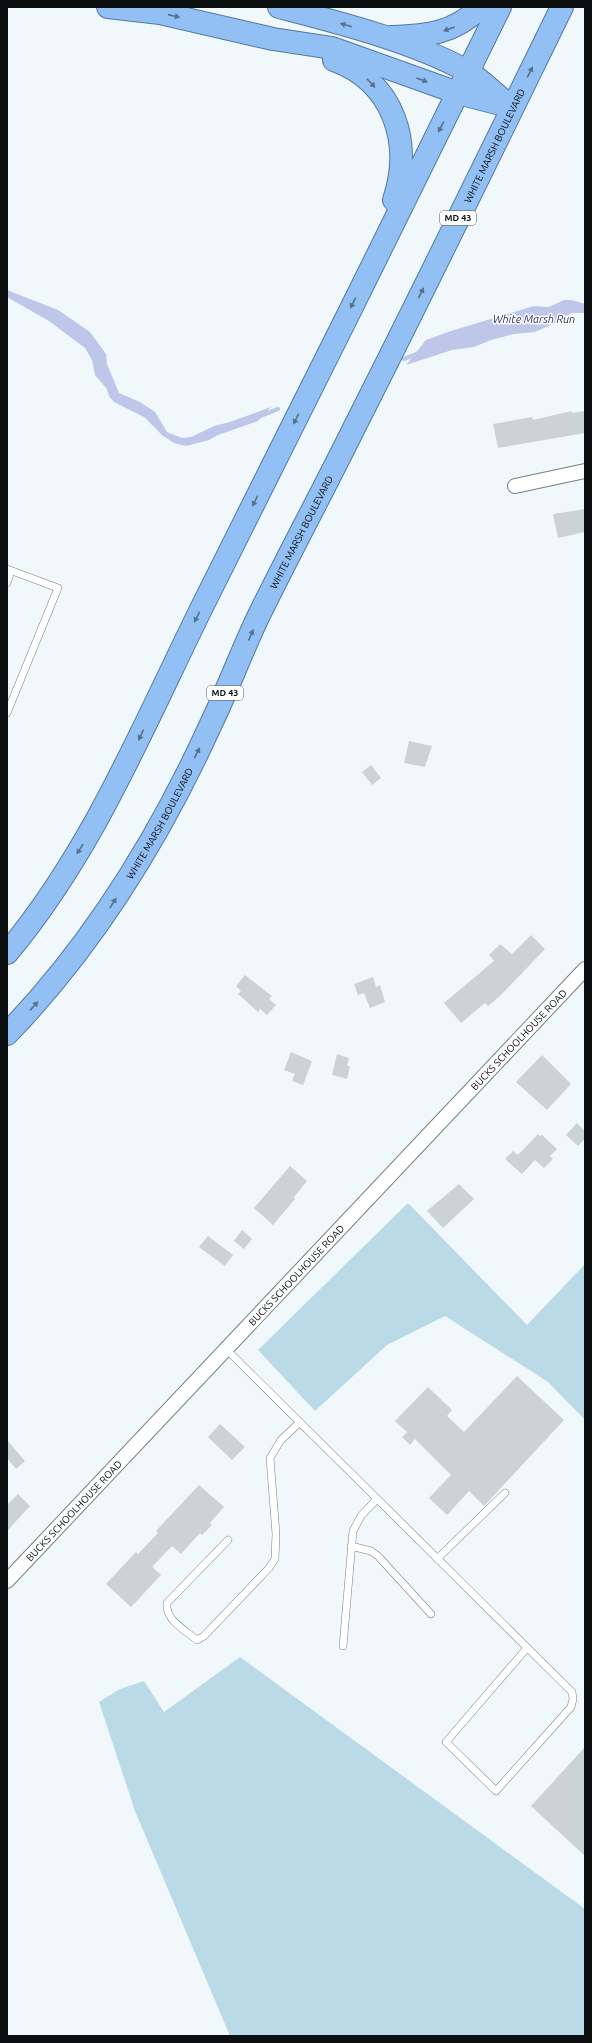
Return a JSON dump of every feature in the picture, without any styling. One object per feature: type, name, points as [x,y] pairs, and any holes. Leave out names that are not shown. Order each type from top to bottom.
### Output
[{"type":"highway","points":[[108,7],[160,13],[273,39],[332,48],[458,93],[512,107]]},
{"type":"highway","points":[[279,7],[384,37],[438,58],[468,72],[512,107]]},
{"type":"highway","points":[[384,37],[407,37],[439,32],[463,22],[481,7]]},
{"type":"highway","points":[[7,953],[50,899],[100,818],[133,754],[184,642],[500,7]]},
{"type":"highway","name":"WHITE MARSH BOULEVARD","points":[[7,1034],[44,995],[85,943],[132,872],[178,790],[210,728],[259,616],[361,416],[562,7]]},
{"type":"highway","points":[[273,39],[352,68],[366,78],[380,92],[393,117],[400,140],[402,169],[398,188],[371,268]]},
{"type":"street","points":[[515,486],[585,471]]},
{"type":"street","name":"BUCKS SCHOOLHOUSE ROAD","points":[[8,1576],[227,1350],[407,1156],[585,969]]},
{"type":"lane","points":[[7,583],[9,570],[58,588],[7,713]]},
{"type":"lane","points":[[227,1350],[572,1692],[573,1699],[571,1707],[496,1791],[446,1742],[527,1648]]},
{"type":"lane","points":[[228,1540],[167,1603],[166,1611],[170,1618],[197,1640],[204,1636],[269,1568],[275,1559],[276,1534],[270,1458],[281,1440],[300,1422]]},
{"type":"lane","points":[[437,1559],[505,1494]]},
{"type":"lane","points":[[342,1646],[353,1531],[361,1516],[377,1499]]},
{"type":"lane","points":[[351,1546],[371,1551],[378,1556],[431,1614]]},
{"type":"shaded area","points":[[408,1203],[527,1325],[585,1264],[585,1420],[548,1382],[445,1316],[387,1345],[315,1411],[258,1350]]},
{"type":"shaded area","points":[[240,1657],[585,1909],[585,2036],[230,2036],[135,1811],[99,1702],[120,1689],[144,1681],[164,1712]]},
{"type":"water","points":[[7,290],[58,310],[90,332],[106,354],[107,364],[119,393],[140,402],[155,412],[167,432],[182,438],[191,437],[214,426],[230,422],[271,407],[258,421],[218,435],[209,440],[186,446],[174,443],[162,435],[144,417],[114,402],[109,396],[107,389],[95,375],[92,360],[85,348],[49,321],[7,297]]},
{"type":"water","name":"White Marsh Run","points":[[564,300],[572,300],[585,304],[585,313],[571,313],[564,319],[535,332],[514,334],[491,340],[474,347],[452,350],[406,365],[426,340],[534,306],[549,307]]},
{"type":"building","points":[[572,411],[572,413],[585,411],[585,433],[498,448],[493,424],[532,417],[533,420]]},
{"type":"building","points":[[585,509],[585,532],[558,538],[553,514]]},
{"type":"building","points":[[409,741],[432,746],[425,767],[404,763]]},
{"type":"building","points":[[371,765],[381,778],[372,785],[362,772]]},
{"type":"building","points":[[531,935],[545,949],[500,996],[488,1006],[485,1003],[461,1023],[444,1003],[494,961],[489,955],[500,944],[512,954]]},
{"type":"building","points":[[245,975],[272,996],[269,999],[276,1005],[267,1015],[260,1009],[258,1012],[238,994],[241,991],[236,986]]},
{"type":"building","points":[[373,977],[376,987],[380,985],[385,1002],[370,1008],[364,993],[358,995],[354,984]]},
{"type":"building","points":[[291,1052],[312,1061],[303,1085],[292,1081],[295,1074],[284,1070]]},
{"type":"building","points":[[337,1054],[349,1058],[347,1066],[350,1066],[347,1079],[332,1075]]},
{"type":"building","points":[[542,1055],[571,1084],[547,1110],[516,1082]]},
{"type":"building","points":[[577,1123],[585,1131],[585,1139],[578,1146],[566,1135]]},
{"type":"building","points":[[538,1134],[540,1136],[542,1135],[557,1149],[550,1156],[553,1159],[544,1168],[535,1160],[522,1174],[505,1159],[513,1151],[518,1155]]},
{"type":"building","points":[[290,1166],[307,1181],[294,1197],[295,1199],[273,1225],[254,1208]]},
{"type":"building","points":[[459,1184],[474,1199],[443,1228],[427,1211]]},
{"type":"building","points":[[242,1230],[252,1239],[244,1249],[234,1241]]},
{"type":"building","points":[[208,1236],[233,1255],[225,1266],[199,1247]]},
{"type":"building","points":[[517,1376],[564,1420],[484,1506],[469,1491],[447,1515],[429,1498],[451,1475],[415,1439],[410,1445],[402,1437],[407,1432],[395,1421],[428,1387],[452,1410],[447,1416],[464,1432]]},
{"type":"building","points":[[220,1424],[245,1447],[232,1460],[208,1437]]},
{"type":"building","points":[[7,1440],[25,1461],[16,1469],[7,1458]]},
{"type":"building","points":[[199,1485],[224,1507],[210,1523],[212,1525],[202,1535],[200,1533],[181,1554],[172,1546],[152,1567],[161,1575],[131,1607],[106,1584],[136,1552],[138,1554],[158,1533],[156,1531]]},
{"type":"building","points":[[18,1494],[30,1506],[7,1531],[7,1505]]},
{"type":"building","points":[[585,1747],[585,1856],[531,1806]]},
{"type":"waterway","name":"White Marsh Run","points":[[404,359],[419,353]]},
{"type":"waterway","name":"White Marsh Run","points":[[260,416],[278,409]]}]
